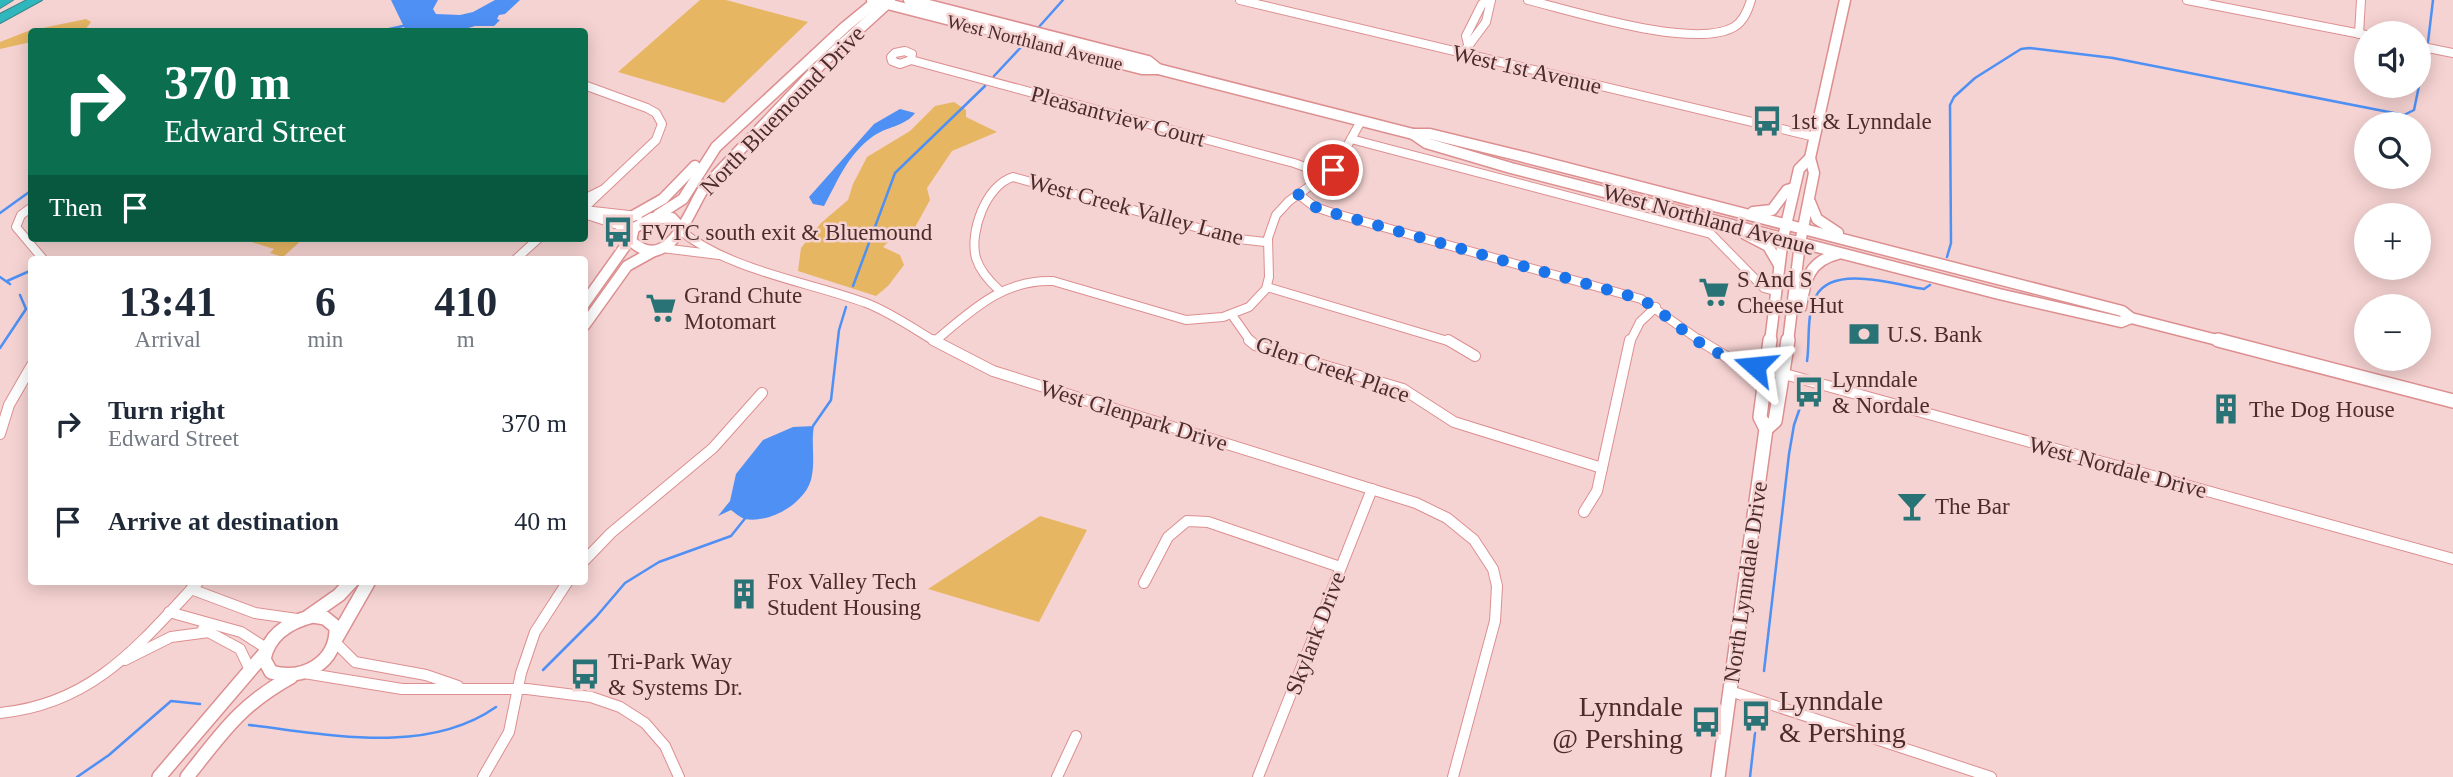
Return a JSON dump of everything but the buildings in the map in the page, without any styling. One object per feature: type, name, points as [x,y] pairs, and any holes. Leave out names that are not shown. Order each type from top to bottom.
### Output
[{"type":"highway","points":[[0,4],[7,0]]},
{"type":"highway","points":[[0,19],[36,0]]},
{"type":"main road","name":"West Northland Avenue","points":[[909,0],[1148,61],[1158,69]]},
{"type":"main road","name":"North Lynndale Drive","points":[[1766,429],[1775,421],[1784,374],[1800,243],[1814,173],[1810,158],[1845,0]]},
{"type":"main road","name":"West Northland Avenue","points":[[881,1],[1142,69],[1158,69],[1413,134],[1430,134],[1473,144],[2122,311],[2131,318],[2453,401]]},
{"type":"main road","name":"North Bluemound Drive","points":[[653,217],[682,199],[716,147],[845,27],[881,1]]},
{"type":"main road","name":"North Bluemound Drive","points":[[681,229],[705,188],[881,1]]},
{"type":"main road","points":[[845,27],[857,12],[858,2]]},
{"type":"main road","name":"West Northland Avenue","points":[[1413,134],[1426,143],[1511,168],[1841,254],[2121,322],[2131,318]]},
{"type":"main road","points":[[633,216],[663,199],[716,147]]},
{"type":"main road","name":"North Lynndale Drive","points":[[1718,777],[1766,429],[1760,417],[1775,291],[1783,239],[1799,169],[1810,158]]},
{"type":"main road","points":[[1730,210],[1769,211],[1787,190],[1794,188]]},
{"type":"main road","points":[[1809,201],[1817,219],[1832,231],[1904,251],[1915,258]]},
{"type":"main road","points":[[588,298],[637,225],[653,217],[674,218],[681,229],[675,241],[627,266],[588,320]]},
{"type":"main road","points":[[1734,226],[1768,246],[1779,265]]},
{"type":"main road","points":[[631,236],[639,248],[660,248]]},
{"type":"main road","points":[[1790,311],[1801,307],[1807,277],[1815,263],[1826,256],[1841,254]]},
{"type":"main road","points":[[159,777],[250,672],[279,631],[340,594],[348,585]]},
{"type":"main road","points":[[187,777],[238,713],[262,693],[323,660],[367,585]]},
{"type":"main road","points":[[302,618],[319,617],[330,620],[336,627],[336,640]]},
{"type":"main road","points":[[265,651],[265,664],[271,672],[282,676],[299,674]]},
{"type":"street","name":"West 1st Avenue","points":[[1240,0],[1815,137]]},
{"type":"street","points":[[1463,54],[1468,44],[1476,38],[1492,6],[1491,0]]},
{"type":"street","points":[[1528,0],[1670,33],[1695,35],[1731,29],[1745,17],[1751,0]]},
{"type":"street","points":[[2187,0],[2354,33]]},
{"type":"street","points":[[2361,0],[2362,21]]},
{"type":"street","points":[[2431,49],[2453,53]]},
{"type":"street","name":"Pleasantview Court","points":[[911,60],[1294,163],[1311,169],[1322,177]]},
{"type":"street","points":[[588,86],[647,108],[656,113],[662,124],[656,140],[588,207]]},
{"type":"street","points":[[934,341],[999,290],[1022,282],[1045,280],[1186,320],[1232,315],[1255,300],[1267,287],[1269,275],[1265,242],[1273,219],[1283,205],[1337,164],[1361,121]]},
{"type":"street","points":[[1351,139],[1701,231],[1720,241],[1764,288],[1775,291]]},
{"type":"street","name":"West Creek Valley Lane","points":[[999,290],[978,264],[973,242],[974,232],[994,188],[1006,178],[1030,180],[1239,239],[1265,242]]},
{"type":"street","points":[[588,197],[604,189]]},
{"type":"street","name":"West Nordale Drive","points":[[1298,194],[1315,207],[1333,213],[1641,299],[1656,307],[1701,344],[1731,359],[2453,559]]},
{"type":"street","points":[[28,210],[20,215],[16,228],[28,242]]},
{"type":"street","points":[[588,212],[653,217]]},
{"type":"street","points":[[588,217],[618,225],[631,236]]},
{"type":"street","points":[[1701,231],[1704,218]]},
{"type":"street","name":"West Glenpark Drive","points":[[681,229],[696,243],[721,256],[869,304],[993,371],[1431,508],[1467,531],[1484,551],[1494,572],[1498,593],[1497,612],[1453,777]]},
{"type":"street","points":[[28,242],[40,256]]},
{"type":"street","points":[[519,256],[535,242]]},
{"type":"street","name":"West Glenpark Drive","points":[[660,248],[721,256]]},
{"type":"street","points":[[1267,287],[1444,338],[1465,347],[1475,356]]},
{"type":"street","points":[[1584,512],[1597,491],[1631,338],[1640,322],[1656,307]]},
{"type":"street","name":"Glen Creek Place","points":[[1232,315],[1245,336],[1255,345],[1403,389],[1454,422],[1602,468]]},
{"type":"street","points":[[0,434],[9,405],[28,372]]},
{"type":"street","points":[[588,557],[611,533],[713,448],[762,393]]},
{"type":"street","name":"Skylark Drive","points":[[1258,777],[1372,489]]},
{"type":"street","points":[[1143,583],[1173,530],[1187,522],[1197,521],[1340,567]]},
{"type":"street","points":[[114,667],[195,585]]},
{"type":"street","points":[[483,777],[509,732],[521,673],[536,632],[565,585]]},
{"type":"street","points":[[191,589],[255,613],[302,618]]},
{"type":"street","points":[[169,612],[241,632],[265,651]]},
{"type":"street","points":[[194,621],[201,628],[239,647],[249,660],[250,672]]},
{"type":"street","points":[[0,713],[53,703],[82,689],[160,641],[180,635],[209,632]]},
{"type":"street","points":[[336,640],[355,663],[426,676],[463,688]]},
{"type":"street","points":[[299,674],[418,691],[463,688],[572,692],[621,708],[640,719],[671,755],[679,777]]},
{"type":"street","points":[[1730,691],[1991,777]]},
{"type":"street","points":[[1057,777],[1076,736]]},
{"type":"shaded area","points":[[700,0],[726,0],[808,22],[724,103],[618,72]]},
{"type":"shaded area","points":[[86,19],[91,22],[86,28],[42,28]]},
{"type":"shaded area","points":[[28,31],[28,43],[0,49],[0,42]]},
{"type":"shaded area","points":[[954,102],[966,110],[966,117],[997,132],[952,151],[927,188],[930,200],[913,231],[892,238],[883,247],[900,255],[904,265],[888,286],[876,296],[798,271],[801,248],[821,223],[848,200],[867,157],[910,131],[935,106]]},
{"type":"shaded area","points":[[251,242],[300,242],[284,256],[270,253],[274,249]]},
{"type":"shaded area","points":[[1040,516],[1087,530],[1039,622],[928,589]]},
{"type":"water","points":[[391,0],[438,0],[433,9],[436,14],[460,15],[473,12],[495,0],[520,0],[505,14],[499,15],[497,19],[500,20],[494,26],[405,28]]},
{"type":"water","points":[[900,109],[915,113],[863,145],[844,169],[824,206],[813,204],[809,197],[874,124]]},
{"type":"water","points":[[814,426],[812,475],[804,494],[796,502],[777,514],[755,520],[740,517],[731,510],[718,516],[730,501],[736,474],[763,440],[793,427]]},
{"type":"waterway","points":[[1038,28],[1063,0]]},
{"type":"waterway","points":[[2430,21],[2433,0]]},
{"type":"waterway","points":[[394,28],[403,26]]},
{"type":"waterway","points":[[994,76],[1024,44]]},
{"type":"waterway","points":[[1947,257],[1951,243],[1950,105],[1954,97],[1975,78],[2021,49],[2113,58],[2404,115],[2414,110],[2416,98]]},
{"type":"waterway","points":[[853,286],[895,173],[985,86]]},
{"type":"waterway","points":[[0,213],[28,193]]},
{"type":"waterway","points":[[7,281],[28,272]]},
{"type":"waterway","points":[[0,277],[10,284]]},
{"type":"waterway","points":[[1807,361],[1811,311],[1816,296],[1824,286],[1851,279],[1882,281],[1924,289],[1930,285]]},
{"type":"waterway","points":[[0,348],[26,309],[20,295]]},
{"type":"waterway","points":[[813,426],[831,400],[839,330],[846,307]]},
{"type":"waterway","points":[[1764,671],[1789,454],[1794,425],[1803,399]]},
{"type":"waterway","points":[[543,670],[596,617],[625,583],[659,562],[731,536],[747,516]]},
{"type":"waterway","points":[[77,777],[109,755],[171,701],[200,704]]},
{"type":"waterway","points":[[249,725],[343,736],[408,737],[439,732],[469,722],[496,707]]},
{"type":"waterway","points":[[1750,777],[1755,733]]},
{"type":"place","name":"1st & Lynndale","points":[[1767,121]]},
{"type":"place","name":"FVTC south exit & Bluemound","points":[[618,232]]},
{"type":"place","name":"S And S Cheese Hut","points":[[1714,292]]},
{"type":"place","name":"Grand Chute Motomart","points":[[661,308]]},
{"type":"place","name":"U.S. Bank","points":[[1864,334]]},
{"type":"place","name":"Lynndale & Nordale","points":[[1809,392]]},
{"type":"place","name":"The Dog House","points":[[2226,409]]},
{"type":"place","name":"The Bar","points":[[1912,506]]},
{"type":"place","name":"Fox Valley Tech Student Housing","points":[[744,594]]},
{"type":"place","name":"Tri-Park Way & Systems Dr.","points":[[585,674]]},
{"type":"place","name":"Lynndale & Pershing","points":[[1756,716]]},
{"type":"place","name":"Lynndale @ Pershing","points":[[1706,722]]},
{"type":"route","points":[[1333,170],[1298,194],[1315,207],[1333,213],[1641,299],[1656,307],[1701,344],[1731,359],[1755,366]]}]
